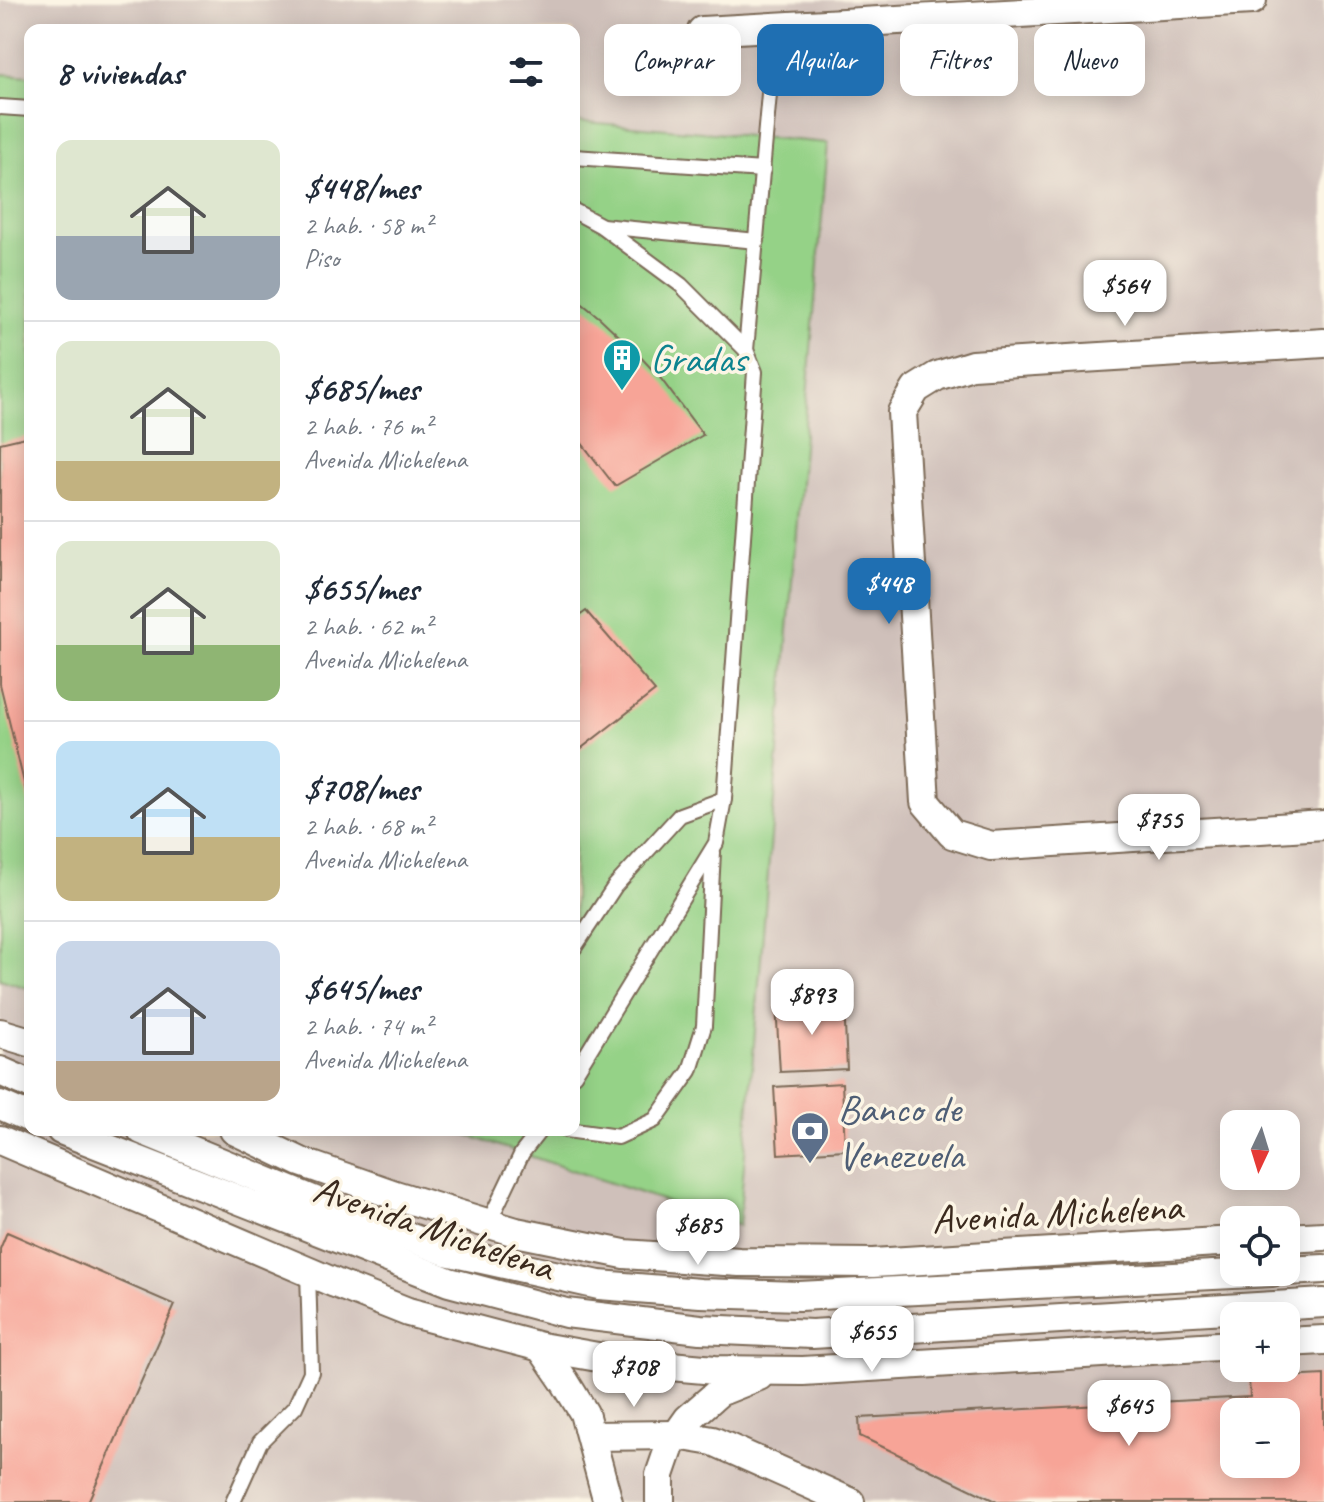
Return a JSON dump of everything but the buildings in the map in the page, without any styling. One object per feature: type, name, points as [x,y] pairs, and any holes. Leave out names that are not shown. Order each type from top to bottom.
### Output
[{"type":"street","points":[[828,24],[1252,0]]},
{"type":"street","points":[[1324,343],[972,365],[937,376],[916,389],[902,412],[925,802],[952,834],[991,846],[1324,825]]},
{"type":"street","points":[[0,1033],[24,1040]]},
{"type":"street","points":[[0,1071],[24,1081]]},
{"type":"street","points":[[0,1105],[24,1115]]},
{"type":"street","name":"Avenida Michelena","points":[[76,1136],[449,1282],[566,1313],[700,1329],[812,1334],[1324,1303]]},
{"type":"street","name":"Avenida Michelena","points":[[157,1136],[446,1251],[599,1285],[700,1293],[799,1296],[1220,1275]]},
{"type":"street","name":"Avenida Michelena","points":[[247,1136],[301,1162],[395,1195],[516,1232],[624,1254],[739,1262],[873,1263],[1220,1242]]},
{"type":"street","name":"Avenida Michelena","points":[[0,1140],[408,1312],[541,1347],[626,1362],[715,1370],[803,1371],[1220,1346]]},
{"type":"street","points":[[1300,1237],[1324,1236]]},
{"type":"street","points":[[873,1263],[875,1293]]},
{"type":"street","points":[[1300,1270],[1324,1269]]},
{"type":"street","points":[[812,1334],[942,1362]]},
{"type":"street","points":[[1300,1341],[1324,1340]]},
{"type":"street","points":[[541,1347],[584,1413],[608,1502]]},
{"type":"street","points":[[660,1502],[660,1475],[671,1443],[688,1419],[719,1392],[773,1370]]},
{"type":"street","points":[[591,1436],[677,1435],[713,1441],[850,1502]]},
{"type":"lane","points":[[746,350],[769,96]]},
{"type":"lane","points":[[0,107],[24,109]]},
{"type":"lane","points":[[580,157],[763,170]]},
{"type":"lane","points":[[580,214],[600,225],[681,285],[746,350],[755,372],[724,799],[716,843],[580,1065]]},
{"type":"lane","points":[[600,225],[757,241]]},
{"type":"lane","points":[[580,939],[615,886],[680,815],[724,799]]},
{"type":"lane","points":[[580,1132],[618,1137],[655,1120],[690,1071],[704,1026],[713,847]]},
{"type":"lane","points":[[488,1224],[522,1153],[535,1136]]},
{"type":"lane","points":[[233,1502],[260,1442],[295,1407],[311,1372],[308,1272]]},
{"type":"shaded area","points":[[0,0],[1324,0],[1324,1243],[1300,1244],[1300,1206],[1220,1206],[1220,1286],[1300,1286],[1300,1253],[1324,1252],[1324,1502],[0,1502]]},
{"type":"green space","points":[[0,74],[24,76],[24,987],[0,979]]},
{"type":"green space","points":[[580,122],[828,143],[739,1226],[470,1136],[580,1136]]},
{"type":"place","name":"Gradas","points":[[622,392]]},
{"type":"place","name":"Banco de Venezuela","points":[[810,1165]]}]
